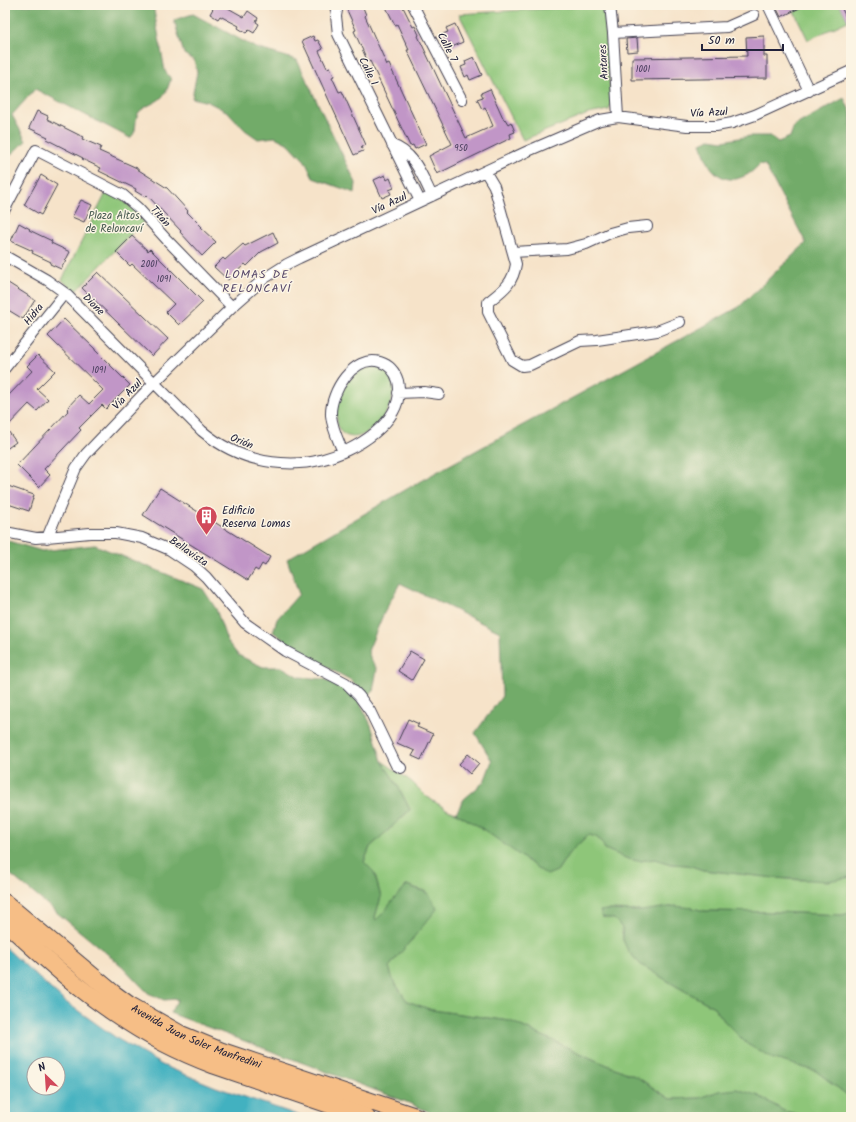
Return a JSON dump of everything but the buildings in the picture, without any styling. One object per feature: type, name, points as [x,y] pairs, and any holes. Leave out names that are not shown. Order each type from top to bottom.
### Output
[{"type":"highway","name":"Avenida Juan Soler Manfredini","points":[[5,903],[114,994],[161,1024],[220,1051],[417,1117]]},
{"type":"highway","name":"Avenida Juan Soler Manfredini","points":[[5,922],[104,1006],[151,1036],[214,1065],[366,1117]]},
{"type":"street","name":"Calle 1","points":[[338,5],[336,16],[338,34],[420,201]]},
{"type":"street","name":"Calle 7","points":[[413,5],[462,100]]},
{"type":"street","name":"Antares","points":[[610,5],[618,118]]},
{"type":"street","points":[[768,5],[809,91]]},
{"type":"street","points":[[613,33],[727,27],[754,15]]},
{"type":"street","name":"Vía Azul","points":[[47,538],[79,462],[154,383],[232,307],[258,283],[287,264],[485,171],[591,124],[609,118],[618,118],[687,126],[716,126],[745,119],[851,71]]},
{"type":"street","points":[[392,145],[403,150],[412,158],[432,196]]},
{"type":"street","name":"Titán","points":[[5,209],[36,150],[123,195],[138,208],[232,307]]},
{"type":"street","points":[[485,171],[494,186],[514,252],[516,264],[514,275],[509,284],[488,302],[488,312],[512,360],[522,366],[530,365],[580,341],[658,331],[680,322]]},
{"type":"street","points":[[514,252],[567,249],[586,244],[610,233],[647,226]]},
{"type":"street","name":"Dione","points":[[5,256],[40,276],[65,293],[154,383]]},
{"type":"street","name":"Hidra","points":[[5,368],[65,293]]},
{"type":"street","name":"Orión","points":[[154,383],[211,439],[228,449],[245,456],[270,462],[295,463],[320,460],[343,452],[371,436],[384,425],[393,411],[398,393],[397,380],[393,370],[387,365],[377,361],[364,363],[344,378],[338,387],[334,396],[331,411],[333,427],[343,452]]},
{"type":"street","points":[[398,393],[424,392],[439,394]]},
{"type":"street","name":"Bellavista","points":[[5,532],[36,538],[90,533],[116,533],[142,538],[170,550],[194,566],[206,577],[245,623],[284,651],[346,683],[359,696],[370,711],[396,765],[402,768]]},
{"type":"green space","points":[[5,5],[153,5],[165,71],[171,79],[166,92],[161,98],[139,112],[136,118],[133,135],[130,138],[35,89],[12,115],[26,141],[10,155],[5,164]]},
{"type":"green space","points":[[604,5],[611,104],[609,110],[588,114],[523,140],[459,14]]},
{"type":"green space","points":[[806,5],[840,5],[848,21],[808,40],[794,11]]},
{"type":"green space","points":[[193,14],[256,48],[297,60],[356,183],[355,193],[313,178],[305,161],[289,144],[275,137],[258,139],[245,130],[228,112],[208,102],[192,98],[197,72],[194,60],[184,54],[174,20]]},
{"type":"green space","points":[[844,98],[851,113],[851,877],[828,881],[775,878],[703,870],[688,865],[671,864],[655,859],[639,861],[628,859],[605,849],[599,839],[588,835],[569,853],[557,871],[547,875],[480,827],[456,813],[464,799],[484,782],[492,761],[475,733],[502,696],[500,632],[400,583],[383,615],[368,651],[371,660],[377,669],[373,691],[366,697],[351,680],[311,659],[273,632],[277,619],[299,594],[287,559],[424,479],[739,307],[806,243],[765,165],[760,164],[745,176],[737,179],[727,179],[719,175],[712,168],[705,156],[701,143],[710,139],[723,141],[750,136],[770,136],[778,142],[790,137],[794,126]]},
{"type":"green space","name":"Plaza Altos de Reloncaví","points":[[106,193],[112,194],[122,200],[132,208],[144,222],[75,292],[62,280]]},
{"type":"green space","points":[[376,366],[388,373],[393,385],[392,398],[386,412],[377,425],[366,434],[354,437],[342,433],[338,425],[337,410],[341,392],[352,377],[359,371],[367,367]]},
{"type":"green space","points":[[5,540],[42,551],[95,545],[203,589],[216,609],[227,641],[238,655],[263,667],[282,667],[299,677],[324,679],[349,690],[358,698],[371,725],[382,761],[399,788],[410,810],[370,847],[364,862],[374,872],[381,897],[375,917],[376,920],[407,885],[428,894],[437,909],[389,967],[393,980],[407,1001],[432,1010],[510,1021],[595,1060],[637,1077],[670,1099],[699,1098],[719,1091],[737,1089],[759,1096],[784,1111],[808,1117],[441,1117],[404,1101],[170,1013],[178,999],[164,1000],[148,993],[122,966],[5,870]]},
{"type":"green space","points":[[382,761],[412,782],[427,797],[480,827],[508,846],[557,871],[569,853],[588,835],[599,839],[605,849],[628,859],[639,861],[655,859],[671,864],[688,865],[703,870],[800,880],[851,877],[851,913],[841,915],[704,911],[693,908],[641,911],[606,910],[602,917],[614,919],[619,924],[622,928],[623,940],[640,964],[714,1007],[725,1022],[747,1044],[802,1067],[816,1071],[851,1098],[851,1117],[826,1117],[822,1115],[808,1117],[784,1111],[759,1096],[719,1091],[699,1098],[670,1099],[637,1077],[595,1060],[510,1021],[432,1010],[407,1001],[393,980],[389,967],[413,939],[427,892],[407,885],[376,921],[375,917],[381,897],[374,872],[364,862],[370,847],[410,810],[399,788]]},
{"type":"green space","points":[[675,906],[704,911],[841,915],[851,913],[851,1098],[816,1071],[771,1058],[747,1044],[725,1022],[714,1007],[640,964],[628,951],[623,940],[622,928],[619,924],[614,919],[602,917],[600,911],[641,911]]},
{"type":"water","points":[[5,947],[63,1000],[118,1039],[162,1065],[216,1087],[303,1117],[5,1117]]},
{"type":"place","name":"Edificio Reserva Lomas","points":[[207,536]]},
{"type":"district","name":"LOMAS DE RELONCAVÍ","points":[[257,281]]}]
